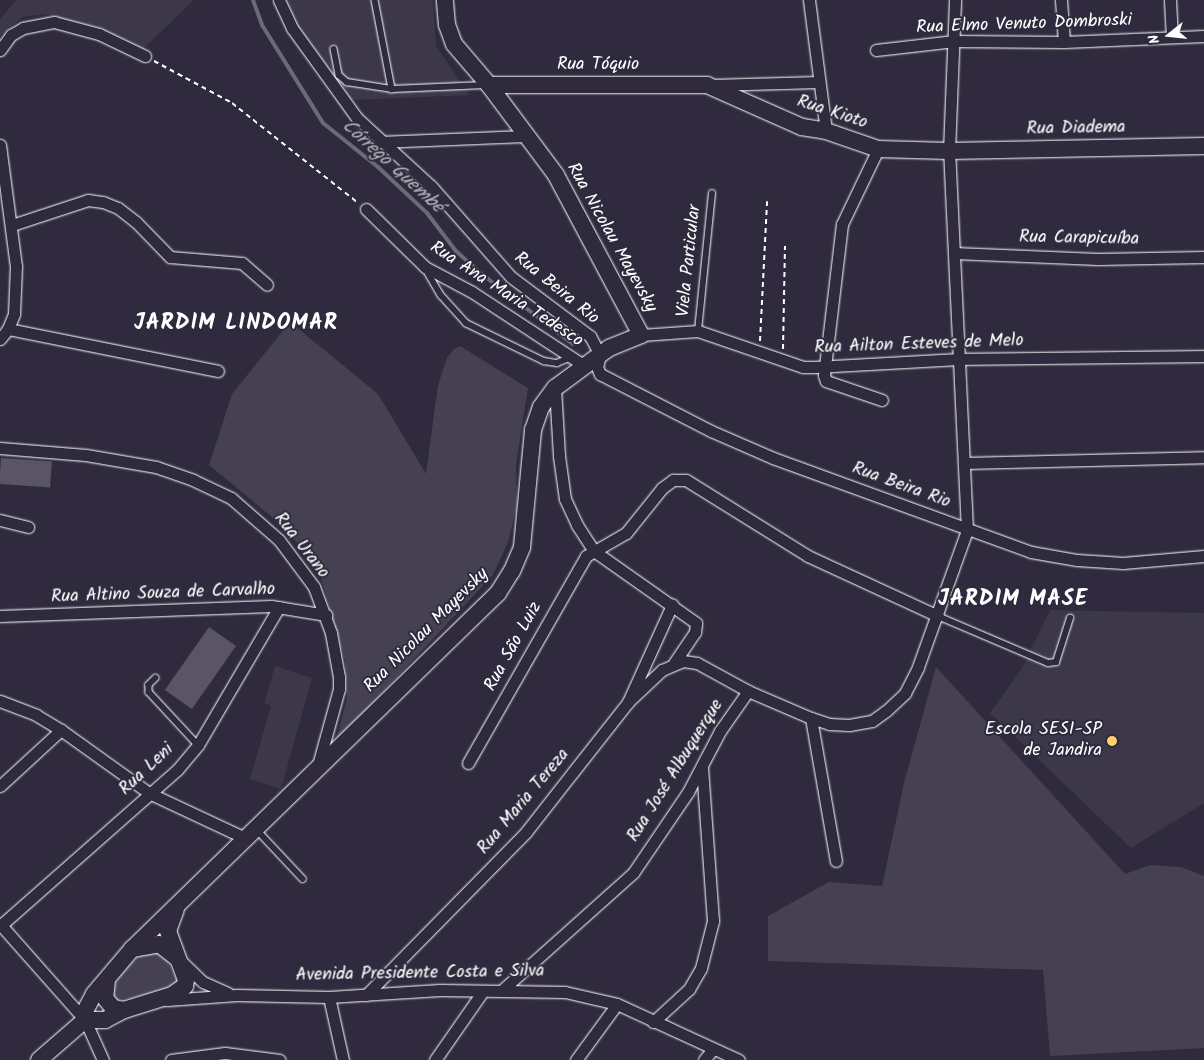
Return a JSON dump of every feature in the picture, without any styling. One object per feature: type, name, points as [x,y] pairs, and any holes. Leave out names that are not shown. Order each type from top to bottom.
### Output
[{"type":"street","name":"Rua Beira Rio","points":[[279,0],[292,28],[357,118],[379,142],[431,186],[511,278],[590,336],[600,355],[597,368],[600,374],[711,431],[773,458],[885,497],[967,530]]},
{"type":"street","name":"Rua Nicolau Mayevsky","points":[[85,1020],[89,1002],[132,949],[432,654],[481,611],[512,571],[522,547],[533,430],[540,407],[555,388],[600,355],[641,335],[556,175],[524,136],[489,85],[454,44],[447,25],[445,0]]},
{"type":"street","points":[[809,0],[826,131]]},
{"type":"street","points":[[674,663],[683,661],[697,663],[748,691],[829,724],[849,725],[872,721],[905,693],[938,616],[967,530],[949,151],[955,0]]},
{"type":"street","points":[[1061,0],[1064,42]]},
{"type":"street","points":[[1170,0],[1172,38]]},
{"type":"street","points":[[1,46],[23,28],[54,22],[98,34],[146,56]]},
{"type":"street","name":"Rua Elmo Venuto Dombroski","points":[[876,50],[954,42],[1064,42],[1204,36]]},
{"type":"street","points":[[707,85],[819,82]]},
{"type":"street","name":"Rua Tóquio","points":[[489,85],[707,85]]},
{"type":"street","name":"Rua Kioto","points":[[707,85],[802,127],[826,131],[878,149],[949,151]]},
{"type":"street","points":[[379,142],[524,136]]},
{"type":"street","points":[[0,145],[12,225],[16,298],[8,329],[0,339]]},
{"type":"street","name":"Rua Diadema","points":[[949,151],[1204,146]]},
{"type":"street","points":[[878,149],[842,224],[825,365],[826,381],[882,400]]},
{"type":"street","points":[[12,225],[88,200],[103,202],[118,208],[136,222],[170,257],[242,263],[267,285]]},
{"type":"street","name":"Rua Ana Maria Tedesco","points":[[366,209],[425,267],[472,292],[586,367]]},
{"type":"street","name":"Rua Carapicuíba","points":[[954,253],[1098,260],[1204,257]]},
{"type":"street","points":[[8,329],[218,371]]},
{"type":"street","name":"Rua Ailton Esteves de Melo","points":[[641,335],[698,331],[759,350],[803,367],[959,359],[1204,356]]},
{"type":"street","points":[[555,388],[559,456],[565,499],[594,551],[672,606],[694,619],[697,627],[674,663],[628,702]]},
{"type":"street","name":"Rua Urano","points":[[0,448],[86,455],[156,467],[193,480],[231,498],[279,540],[314,587],[326,615],[339,689],[316,770]]},
{"type":"street","points":[[964,463],[1204,457]]},
{"type":"street","name":"Rua São Luiz","points":[[468,763],[580,565],[594,551],[626,533],[662,488],[673,480],[686,480],[808,556],[938,616]]},
{"type":"street","points":[[0,520],[28,527]]},
{"type":"street","points":[[967,530],[1031,552],[1077,560],[1123,563],[1204,556]]},
{"type":"street","name":"Rua Maria Tereza","points":[[366,995],[526,832],[628,702],[672,606]]},
{"type":"street","name":"Rua Altino Souza de Carvalho","points":[[0,616],[279,607],[326,615]]},
{"type":"street","name":"Rua Leni","points":[[0,925],[177,770],[198,745],[279,607]]},
{"type":"street","name":"Rua José Albuquerque","points":[[501,991],[633,873],[702,767],[720,731],[748,691]]},
{"type":"street","points":[[0,701],[36,715],[61,730],[149,793],[250,833]]},
{"type":"street","points":[[811,718],[836,861]]},
{"type":"street","points":[[0,786],[61,730]]},
{"type":"street","points":[[654,1022],[688,989],[701,968],[713,921],[702,767]]},
{"type":"street","name":"Rua Nicolau Mayevsky","points":[[178,959],[168,931],[179,903]]},
{"type":"street","points":[[0,925],[85,1020],[103,1060]]},
{"type":"street","points":[[132,949],[159,944],[178,959]]},
{"type":"street","name":"Avenida Presidente Costa e Silva","points":[[178,959],[204,982],[237,995]]},
{"type":"street","name":"Avenida Presidente Costa e Silva","points":[[85,1020],[105,1020],[124,1010],[155,1001],[185,986],[178,959]]},
{"type":"street","points":[[107,980],[105,998],[113,1008],[124,1010]]},
{"type":"street","points":[[435,1060],[483,990]]},
{"type":"street","name":"Avenida Presidente Costa e Silva","points":[[155,1001],[237,995],[329,997],[483,990],[565,992],[617,1004],[739,1060]]},
{"type":"street","points":[[329,997],[343,1060]]},
{"type":"street","points":[[576,1060],[617,1004]]},
{"type":"street","points":[[39,1060],[85,1020]]},
{"type":"street","points":[[704,1060],[713,1049]]},
{"type":"street","points":[[170,1060],[225,1053],[280,1060]]},
{"type":"lane","points":[[374,0],[392,89]]},
{"type":"lane","points":[[334,49],[339,75],[347,82],[392,89],[489,85]]},
{"type":"lane","name":"Viela Particular","points":[[698,331],[712,194]]},
{"type":"lane","points":[[425,267],[441,294],[466,323],[544,361],[557,363],[571,357]]},
{"type":"lane","points":[[938,616],[1021,654],[1048,664],[1056,662],[1070,618]]},
{"type":"lane","points":[[156,678],[149,685],[148,692],[198,745]]},
{"type":"lane","points":[[250,833],[303,879]]},
{"type":"path","points":[[146,56],[232,103],[366,209]]},
{"type":"path","points":[[759,350],[767,201]]},
{"type":"path","points":[[782,359],[786,246]]},
{"type":"shaded area","points":[[16,0],[194,0],[143,49],[102,30],[44,14],[22,17],[0,36],[0,19]]},
{"type":"shaded area","points":[[285,0],[433,0],[436,46],[470,95],[351,100],[295,24]]},
{"type":"shaded area","points":[[290,322],[378,394],[426,474],[438,385],[447,358],[454,349],[460,346],[528,388],[516,464],[517,506],[508,542],[493,575],[336,742],[347,698],[345,660],[318,568],[284,527],[209,465],[232,394]]},
{"type":"shaded area","name":"Escola SESI-SP de Jandira","points":[[1050,610],[1204,613],[1204,803],[1131,848],[990,713],[1022,668]]},
{"type":"shaded area","points":[[275,666],[312,678],[281,789],[250,779],[271,706],[264,703]]},
{"type":"shaded area","points":[[936,667],[1125,874],[1150,865],[1181,867],[1204,876],[1204,1048],[1050,1056],[1043,970],[768,961],[768,916],[829,882],[882,886],[904,783]]},
{"type":"shaded area","points":[[154,949],[164,953],[179,984],[133,998],[114,999],[111,993],[122,972],[142,953]]},
{"type":"building","points":[[1,458],[52,462],[50,487],[0,484]]},
{"type":"building","points":[[209,627],[236,646],[192,709],[165,690]]},
{"type":"waterway","name":"Córrego Guembé","points":[[253,0],[262,25],[323,123],[378,167],[427,213],[456,251],[483,275],[573,344]]},
{"type":"place","name":"Escola SESI-SP de Jandira","points":[[1112,741]]},
{"type":"district","name":"JARDIM LINDOMAR","points":[[236,324]]},
{"type":"district","name":"JARDIM MASE","points":[[1013,600]]}]
